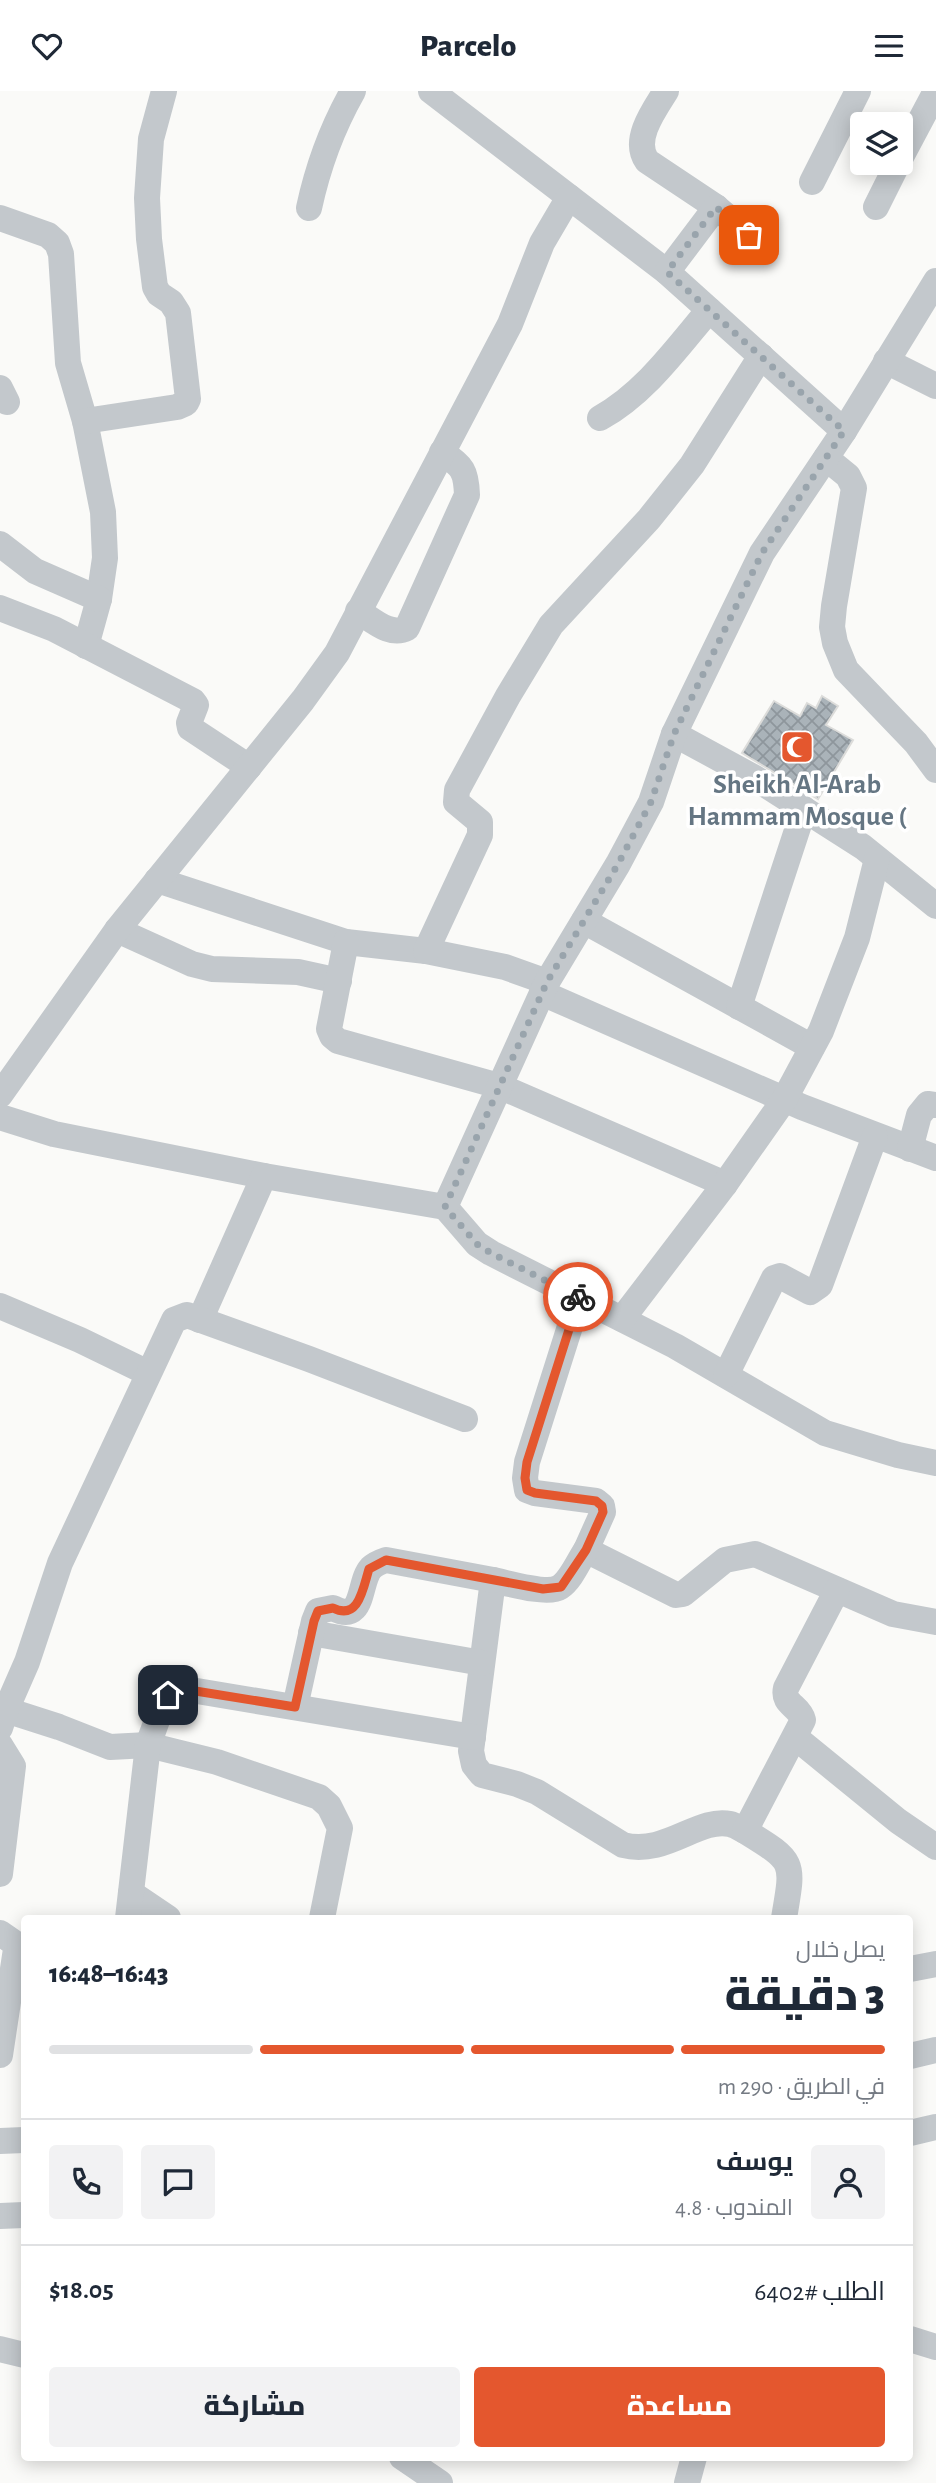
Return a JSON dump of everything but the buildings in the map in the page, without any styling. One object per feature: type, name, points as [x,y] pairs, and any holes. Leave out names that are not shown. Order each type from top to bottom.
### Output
[{"type":"street","points":[[85,421],[177,407],[188,399],[178,313],[172,302],[159,294],[155,287],[149,239],[147,198],[152,139],[164,91]]},
{"type":"street","points":[[309,208],[329,138],[353,91]]},
{"type":"street","points":[[431,91],[667,272],[844,431]]},
{"type":"street","points":[[666,91],[654,109],[641,142],[643,156],[716,207],[765,249]]},
{"type":"street","points":[[811,183],[858,91]]},
{"type":"street","points":[[913,134],[936,91]]},
{"type":"street","points":[[876,207],[892,175]]},
{"type":"street","points":[[0,1095],[117,930],[337,653],[510,324],[542,243],[569,197]]},
{"type":"street","points":[[667,272],[716,207]]},
{"type":"street","points":[[0,218],[48,235],[57,243],[61,254],[68,362],[85,421],[103,512],[105,558],[99,600],[86,646]]},
{"type":"street","points":[[445,1207],[545,988],[651,802],[674,734],[762,553],[844,431],[936,281]]},
{"type":"street","points":[[600,418],[622,405],[639,390],[709,310]]},
{"type":"street","points":[[426,951],[480,835],[480,822],[456,801],[457,790],[508,696],[551,625],[649,519],[692,465],[761,356]]},
{"type":"street","points":[[887,361],[936,386]]},
{"type":"street","points":[[358,611],[389,630],[401,631],[407,628],[467,495],[466,478],[461,466],[442,452]]},
{"type":"street","points":[[826,458],[848,476],[854,488],[834,606],[832,627],[835,643],[846,670],[916,743],[936,770]]},
{"type":"street","points":[[0,544],[35,571],[99,600]]},
{"type":"street","points":[[0,608],[54,629],[195,703],[188,723],[190,728],[249,767]]},
{"type":"street","points":[[674,734],[755,778],[863,847],[936,906]]},
{"type":"street","points":[[739,1007],[804,809]]},
{"type":"street","points":[[622,1319],[725,1184],[784,1100],[821,1031],[857,938],[877,859]]},
{"type":"street","points":[[158,880],[346,941],[426,951],[505,967],[784,1100],[936,1158]]},
{"type":"street","points":[[584,921],[812,1047]]},
{"type":"street","points":[[117,930],[192,964],[212,969],[298,972],[338,981]]},
{"type":"street","points":[[346,941],[329,1029],[338,1041],[499,1086],[725,1184]]},
{"type":"street","points":[[910,1149],[922,1108],[928,1104],[936,1105]]},
{"type":"street","points":[[0,1117],[54,1134],[264,1176],[445,1207],[484,1249],[726,1375],[825,1433],[898,1455],[936,1463]]},
{"type":"street","points":[[726,1375],[774,1278],[780,1276],[810,1292],[820,1286],[875,1136]]},
{"type":"street","points":[[200,1320],[264,1176]]},
{"type":"street","points":[[295,1707],[318,1611],[333,1608],[340,1611],[351,1610],[357,1606],[369,1569],[386,1560],[543,1589],[556,1589],[565,1582],[586,1550],[603,1512],[602,1506],[596,1501],[535,1493],[527,1490],[525,1478],[527,1462],[579,1298]]},
{"type":"street","points":[[0,1306],[148,1373]]},
{"type":"street","points":[[323,1915],[340,1828],[329,1806],[319,1797],[217,1762],[148,1745],[110,1747],[59,1727],[3,1719],[27,1662],[60,1563],[174,1320],[187,1315],[466,1419]]},
{"type":"street","points":[[586,1550],[676,1595],[683,1594],[725,1560],[755,1554],[893,1614],[936,1622]]},
{"type":"street","points":[[493,1580],[471,1751],[474,1765],[482,1775],[537,1792],[623,1845],[635,1848],[654,1847],[701,1829],[730,1824],[781,1854],[789,1864],[790,1882],[784,1915]]},
{"type":"street","points":[[745,1831],[803,1720],[800,1712],[789,1705],[785,1698],[786,1688],[837,1590]]},
{"type":"street","points":[[311,1633],[482,1663]]},
{"type":"street","points":[[158,1915],[130,1906],[148,1745],[164,1701],[173,1691],[197,1691],[473,1737]]},
{"type":"street","points":[[795,1737],[898,1821],[936,1847]]},
{"type":"street","points":[[0,1745],[13,1766],[0,1868]]},
{"type":"street","points":[[0,1933],[13,1942],[16,1949],[0,2055]]},
{"type":"street","points":[[913,1968],[936,1964]]},
{"type":"street","points":[[913,2055],[936,2050]]},
{"type":"street","points":[[913,2132],[936,2127]]},
{"type":"street","points":[[0,2141],[21,2140]]},
{"type":"street","points":[[0,2216],[21,2215]]},
{"type":"street","points":[[913,2340],[936,2347]]},
{"type":"street","points":[[0,2349],[21,2354]]},
{"type":"street","points":[[408,2461],[440,2483]]},
{"type":"street","points":[[687,2483],[693,2461]]},
{"type":"way so far","points":[[578,1297],[477,1244],[445,1207],[547,982],[618,864],[651,802],[674,734],[762,553],[844,431],[667,272],[716,207],[749,235]]},
{"type":"place","name":"Sheikh Al-Arab Hammam Mosque (","points":[[797,747]]},
{"type":"route","points":[[168,1695],[183,1689],[295,1707],[318,1611],[326,1608],[351,1610],[357,1606],[369,1569],[386,1560],[543,1589],[561,1587],[586,1550],[603,1512],[602,1506],[596,1501],[535,1493],[527,1490],[525,1478],[527,1462],[578,1297]]}]
